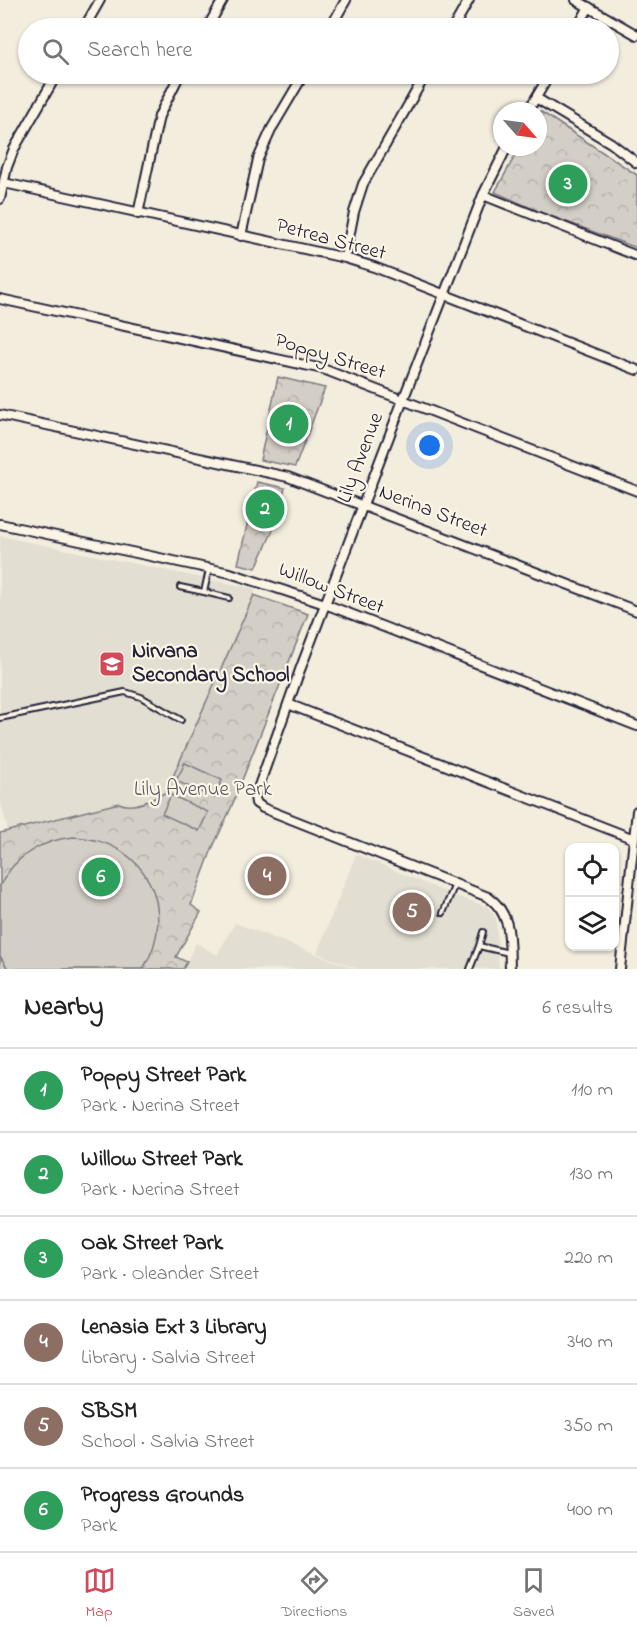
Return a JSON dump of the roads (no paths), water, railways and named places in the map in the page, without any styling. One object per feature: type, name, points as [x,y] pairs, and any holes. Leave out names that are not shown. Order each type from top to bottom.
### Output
[{"type":"street","points":[[90,18],[100,0]]},
{"type":"street","points":[[213,18],[223,0]]},
{"type":"street","points":[[336,18],[346,0]]},
{"type":"street","points":[[459,18],[469,0]]},
{"type":"street","points":[[576,0],[607,18]]},
{"type":"street","points":[[582,18],[589,8]]},
{"type":"street","points":[[619,25],[637,35]]},
{"type":"street","points":[[0,199],[14,149],[51,84]]},
{"type":"street","points":[[138,214],[159,116],[175,84]]},
{"type":"street","points":[[241,236],[258,159],[272,128],[298,84]]},
{"type":"street","points":[[345,258],[354,212],[363,184],[420,84]]},
{"type":"street","points":[[534,102],[544,84]]},
{"type":"street","points":[[536,98],[611,143],[637,163]]},
{"type":"street","name":"Lily Avenue","points":[[455,883],[262,808],[255,800],[258,786],[324,604],[483,195],[502,156]]},
{"type":"street","name":"Petrea Street","points":[[4,183],[345,258],[374,267],[637,370]]},
{"type":"street","points":[[483,195],[637,256]]},
{"type":"street","name":"Poppy Street","points":[[0,299],[323,369],[637,491]]},
{"type":"street","name":"Nerina Street","points":[[0,415],[278,474],[363,504],[637,611]]},
{"type":"street","name":"Willow Street","points":[[0,524],[249,578],[324,604],[637,726]]},
{"type":"street","points":[[288,704],[634,838]]},
{"type":"street","points":[[620,969],[637,811]]},
{"type":"street","points":[[455,883],[488,897],[501,907],[507,923],[510,969]]},
{"type":"lane","points":[[204,592],[209,569]]},
{"type":"lane","points":[[180,587],[229,598]]},
{"type":"lane","points":[[0,718],[125,692],[141,697],[181,720]]},
{"type":"lane","points":[[443,914],[455,883]]},
{"type":"lane","points":[[470,969],[483,932]]},
{"type":"lane","points":[[479,946],[509,953]]},
{"type":"place","name":"Oak Street Park","points":[[568,184]]},
{"type":"place","name":"Poppy Street Park","points":[[289,424]]},
{"type":"place","name":"Willow Street Park","points":[[265,509]]},
{"type":"place","name":"Nirvana Secondary School","points":[[112,664]]},
{"type":"place","name":"Lenasia Ext 3 Library","points":[[267,876]]},
{"type":"place","name":"Progress Grounds","points":[[101,877]]},
{"type":"place","name":"SBSM","points":[[412,912]]},
{"type":"park label","name":"Lily Avenue Park","points":[[203,790]]}]
